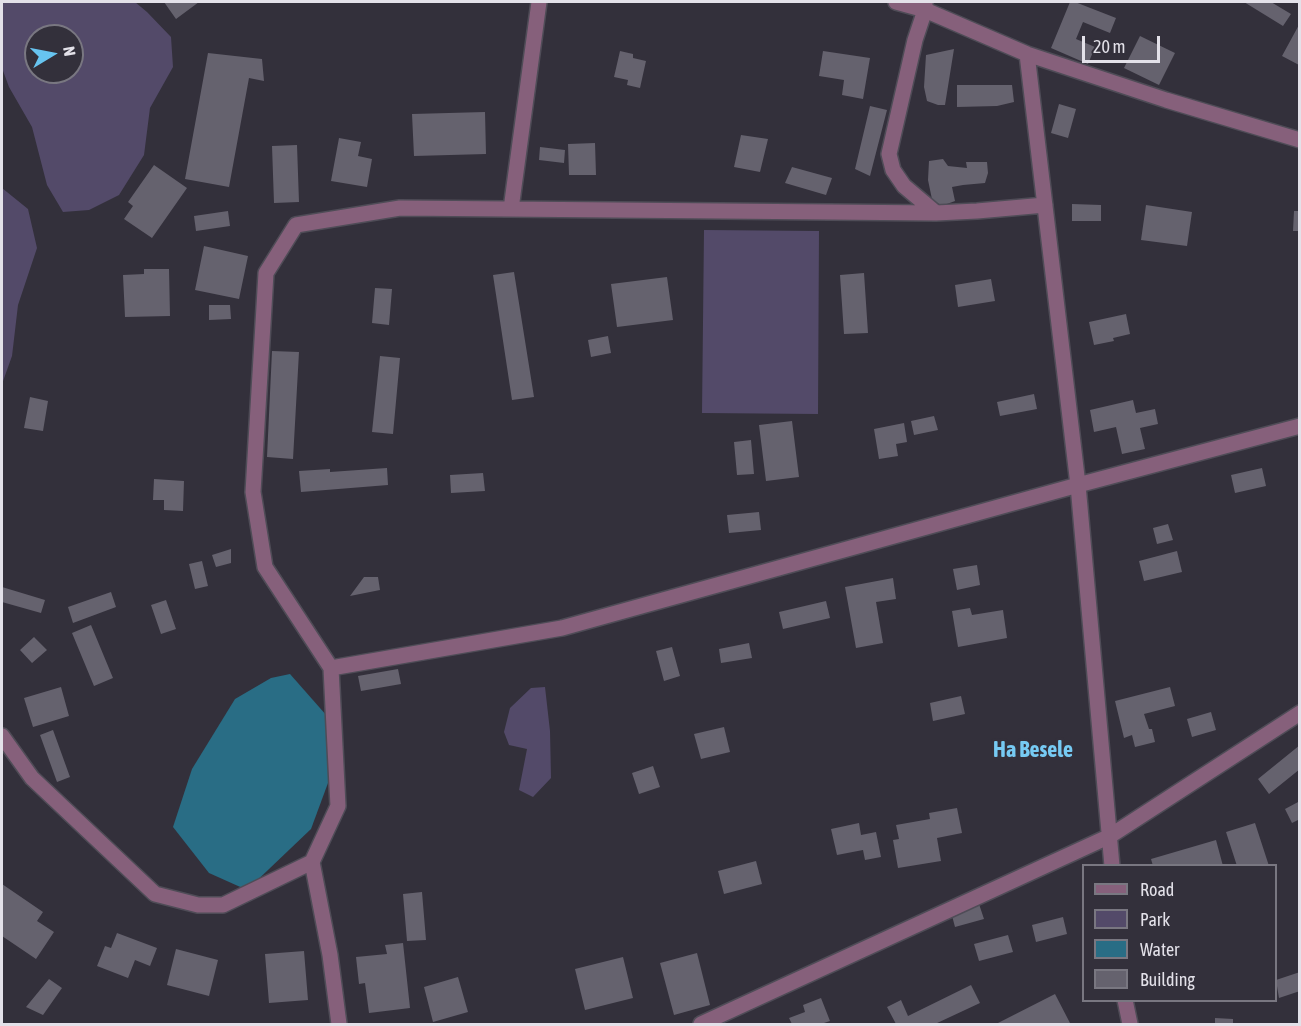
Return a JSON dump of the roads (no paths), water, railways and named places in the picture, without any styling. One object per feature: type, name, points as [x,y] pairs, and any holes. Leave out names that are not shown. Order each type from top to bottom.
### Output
[{"type":"street","points":[[511,209],[539,2]]},
{"type":"street","points":[[896,2],[925,6],[1027,54],[1166,100],[1299,140]]},
{"type":"street","points":[[925,6],[889,154],[893,170],[904,186],[936,213]]},
{"type":"street","points":[[1027,54],[1078,484],[1112,864]]},
{"type":"street","points":[[339,1024],[330,955],[312,862],[338,806],[331,668],[265,567],[253,492],[266,273],[296,225],[400,208],[936,213],[1045,205]]},
{"type":"street","points":[[331,668],[562,628],[1078,484],[1299,426]]},
{"type":"street","points":[[701,1024],[1110,836],[1299,713]]},
{"type":"street","points":[[2,736],[32,778],[155,894],[198,905],[223,905],[312,862]]},
{"type":"street","points":[[1125,1002],[1130,1024]]},
{"type":"water","points":[[290,674],[327,716],[335,764],[311,829],[247,890],[209,873],[173,827],[192,769],[235,699],[271,678]]},
{"type":"district","name":"Ha Besele","points":[[1033,750]]}]
